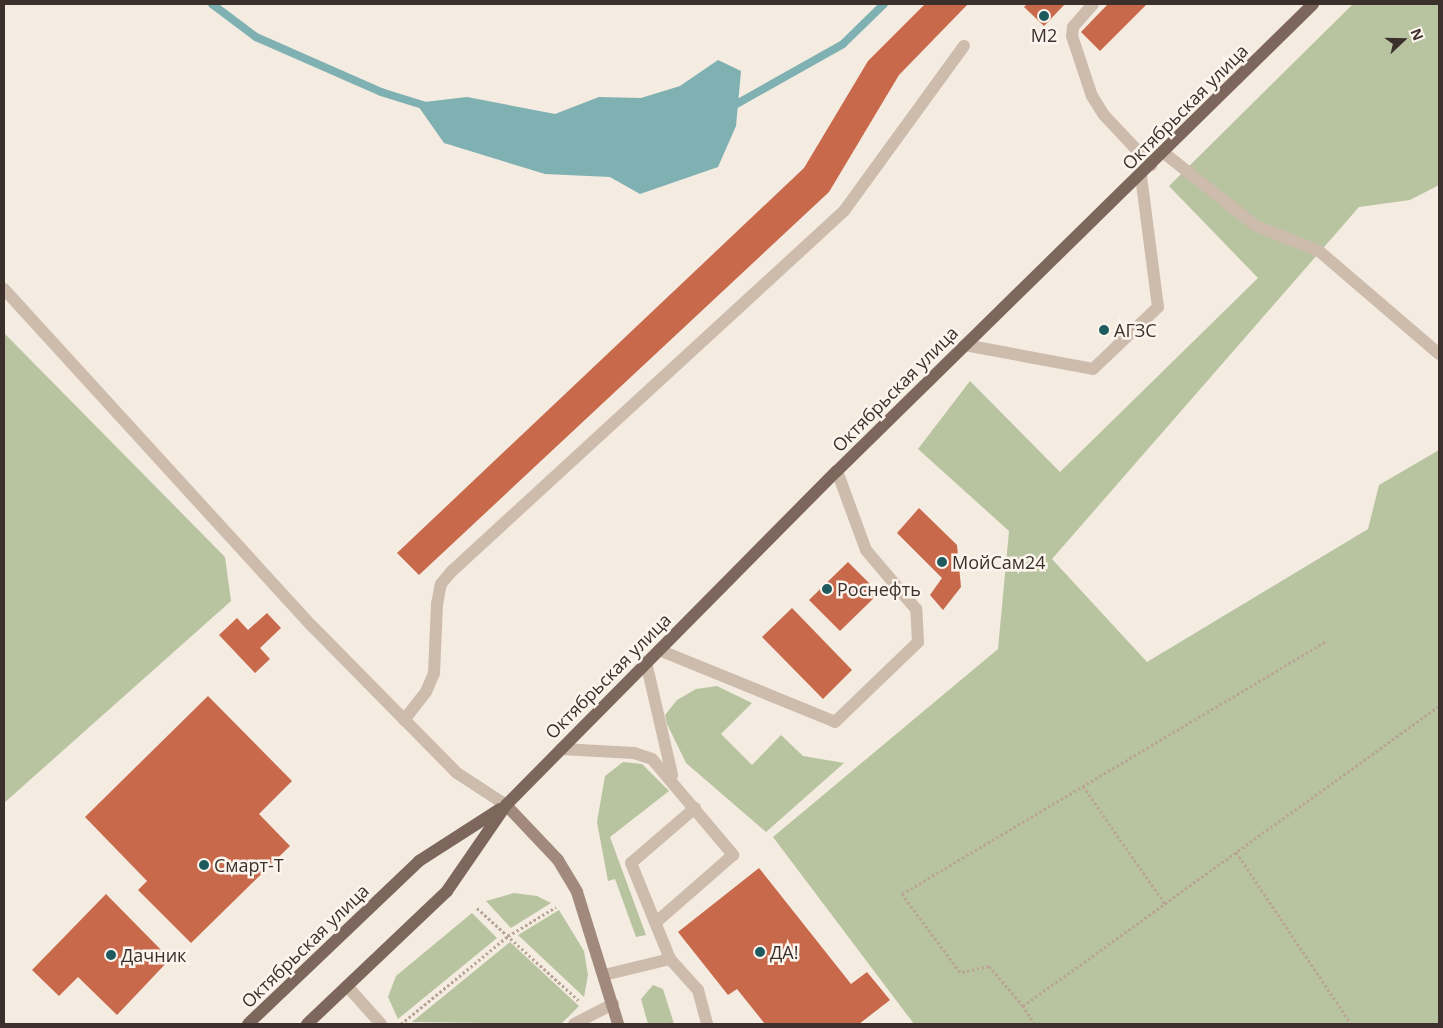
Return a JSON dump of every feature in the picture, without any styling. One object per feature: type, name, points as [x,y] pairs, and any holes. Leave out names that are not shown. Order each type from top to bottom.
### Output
[{"type":"main road","name":"Октябрьская улица","points":[[307,1024],[447,891],[506,804],[646,662],[837,471],[1164,153],[1313,4]]},
{"type":"main road","name":"Октябрьская улица","points":[[248,1024],[419,861],[506,804]]},
{"type":"main road","points":[[506,804],[558,860],[577,892],[618,1024]]},
{"type":"lane","points":[[1093,4],[1073,27],[1072,36],[1092,96],[1104,115],[1151,165]]},
{"type":"lane","points":[[404,720],[426,692],[434,673],[441,584],[452,571],[844,211],[964,46]]},
{"type":"lane","points":[[1164,153],[1256,226],[1319,251],[1439,354]]},
{"type":"lane","points":[[965,345],[1093,370],[1158,307],[1140,176]]},
{"type":"lane","points":[[4,289],[404,720],[457,773],[506,804]]},
{"type":"lane","points":[[659,650],[835,722],[918,642],[916,610],[866,550],[837,471]]},
{"type":"lane","points":[[646,662],[674,780]]},
{"type":"lane","points":[[561,749],[640,754],[659,764],[674,780],[733,858],[656,923]]},
{"type":"lane","points":[[695,808],[631,860],[670,959],[698,990],[707,1024]]},
{"type":"lane","points":[[604,975],[670,959]]},
{"type":"lane","points":[[347,986],[381,1024]]},
{"type":"lane","points":[[574,1024],[591,1012],[613,1004]]},
{"type":"path","points":[[1035,1024],[1023,1006],[989,966],[960,972],[902,894],[1328,641]]},
{"type":"path","points":[[1023,1006],[1439,706]]},
{"type":"path","points":[[1083,786],[1165,904]]},
{"type":"path","points":[[1236,852],[1351,1024]]},
{"type":"path","points":[[403,1024],[508,936],[556,907]]},
{"type":"path","points":[[477,908],[591,1012]]},
{"type":"green space","points":[[1353,4],[1439,4],[1439,185],[1410,200],[1359,207],[1052,559],[1147,662],[1368,529],[1379,485],[1439,450],[1439,1024],[914,1024],[773,837],[998,649],[1009,531],[918,449],[970,381],[1060,472],[1258,278],[1169,186]]},
{"type":"green space","points":[[4,333],[225,557],[231,601],[4,803]]},
{"type":"green space","points":[[717,686],[752,703],[721,734],[752,765],[781,735],[803,756],[844,763],[766,832],[686,763],[667,724],[665,715],[677,700],[696,689]]},
{"type":"green space","points":[[623,762],[642,764],[669,791],[610,837],[646,935],[636,937],[615,879],[608,881],[597,822],[605,776]]},
{"type":"green space","points":[[514,893],[537,896],[551,903],[511,928],[486,901]]},
{"type":"green space","points":[[559,910],[584,951],[588,975],[584,997],[518,935]]},
{"type":"green space","points":[[472,913],[497,938],[398,1019],[388,997],[396,976]]},
{"type":"green space","points":[[510,942],[579,1006],[561,1024],[412,1022]]},
{"type":"green space","points":[[653,985],[663,989],[674,1024],[648,1024],[641,999]]},
{"type":"water","points":[[718,60],[741,71],[736,126],[718,167],[640,194],[610,177],[545,174],[444,143],[416,103],[467,97],[555,114],[599,97],[641,98],[680,86]]},
{"type":"building","points":[[925,4],[968,4],[899,75],[829,192],[419,575],[397,553],[804,168],[868,61]]},
{"type":"building","name":"М2","points":[[1027,4],[1065,4],[1044,26],[1024,7]]},
{"type":"building","points":[[1108,4],[1147,4],[1100,51],[1081,32]]},
{"type":"building","name":"МойСам24","points":[[919,508],[957,545],[961,587],[943,610],[930,595],[942,578],[897,533]]},
{"type":"building","points":[[848,562],[879,593],[840,631],[809,600]]},
{"type":"building","points":[[792,608],[852,670],[823,699],[762,637]]},
{"type":"building","points":[[267,613],[281,628],[260,648],[270,659],[255,673],[219,635],[237,618],[248,630]]},
{"type":"building","points":[[208,696],[292,781],[259,814],[290,846],[191,943],[138,890],[147,881],[85,817]]},
{"type":"building","name":"ДА!","points":[[759,868],[851,984],[867,972],[890,1000],[859,1024],[765,1024],[737,989],[728,995],[678,932]]},
{"type":"building","name":"Дачник","points":[[106,894],[170,959],[117,1015],[78,977],[59,996],[32,970]]},
{"type":"waterway","points":[[212,4],[256,37],[381,92],[426,106]]},
{"type":"waterway","points":[[733,106],[843,44],[884,4]]},
{"type":"place","name":"М2","points":[[1044,16]]},
{"type":"place","name":"АГЗС","points":[[1104,330]]},
{"type":"place","name":"МойСам24","points":[[942,562]]},
{"type":"place","name":"Роснефть","points":[[827,589]]},
{"type":"place","name":"Смарт-Т","points":[[204,865]]},
{"type":"place","name":"ДА!","points":[[760,952]]},
{"type":"place","name":"Дачник","points":[[111,955]]}]
